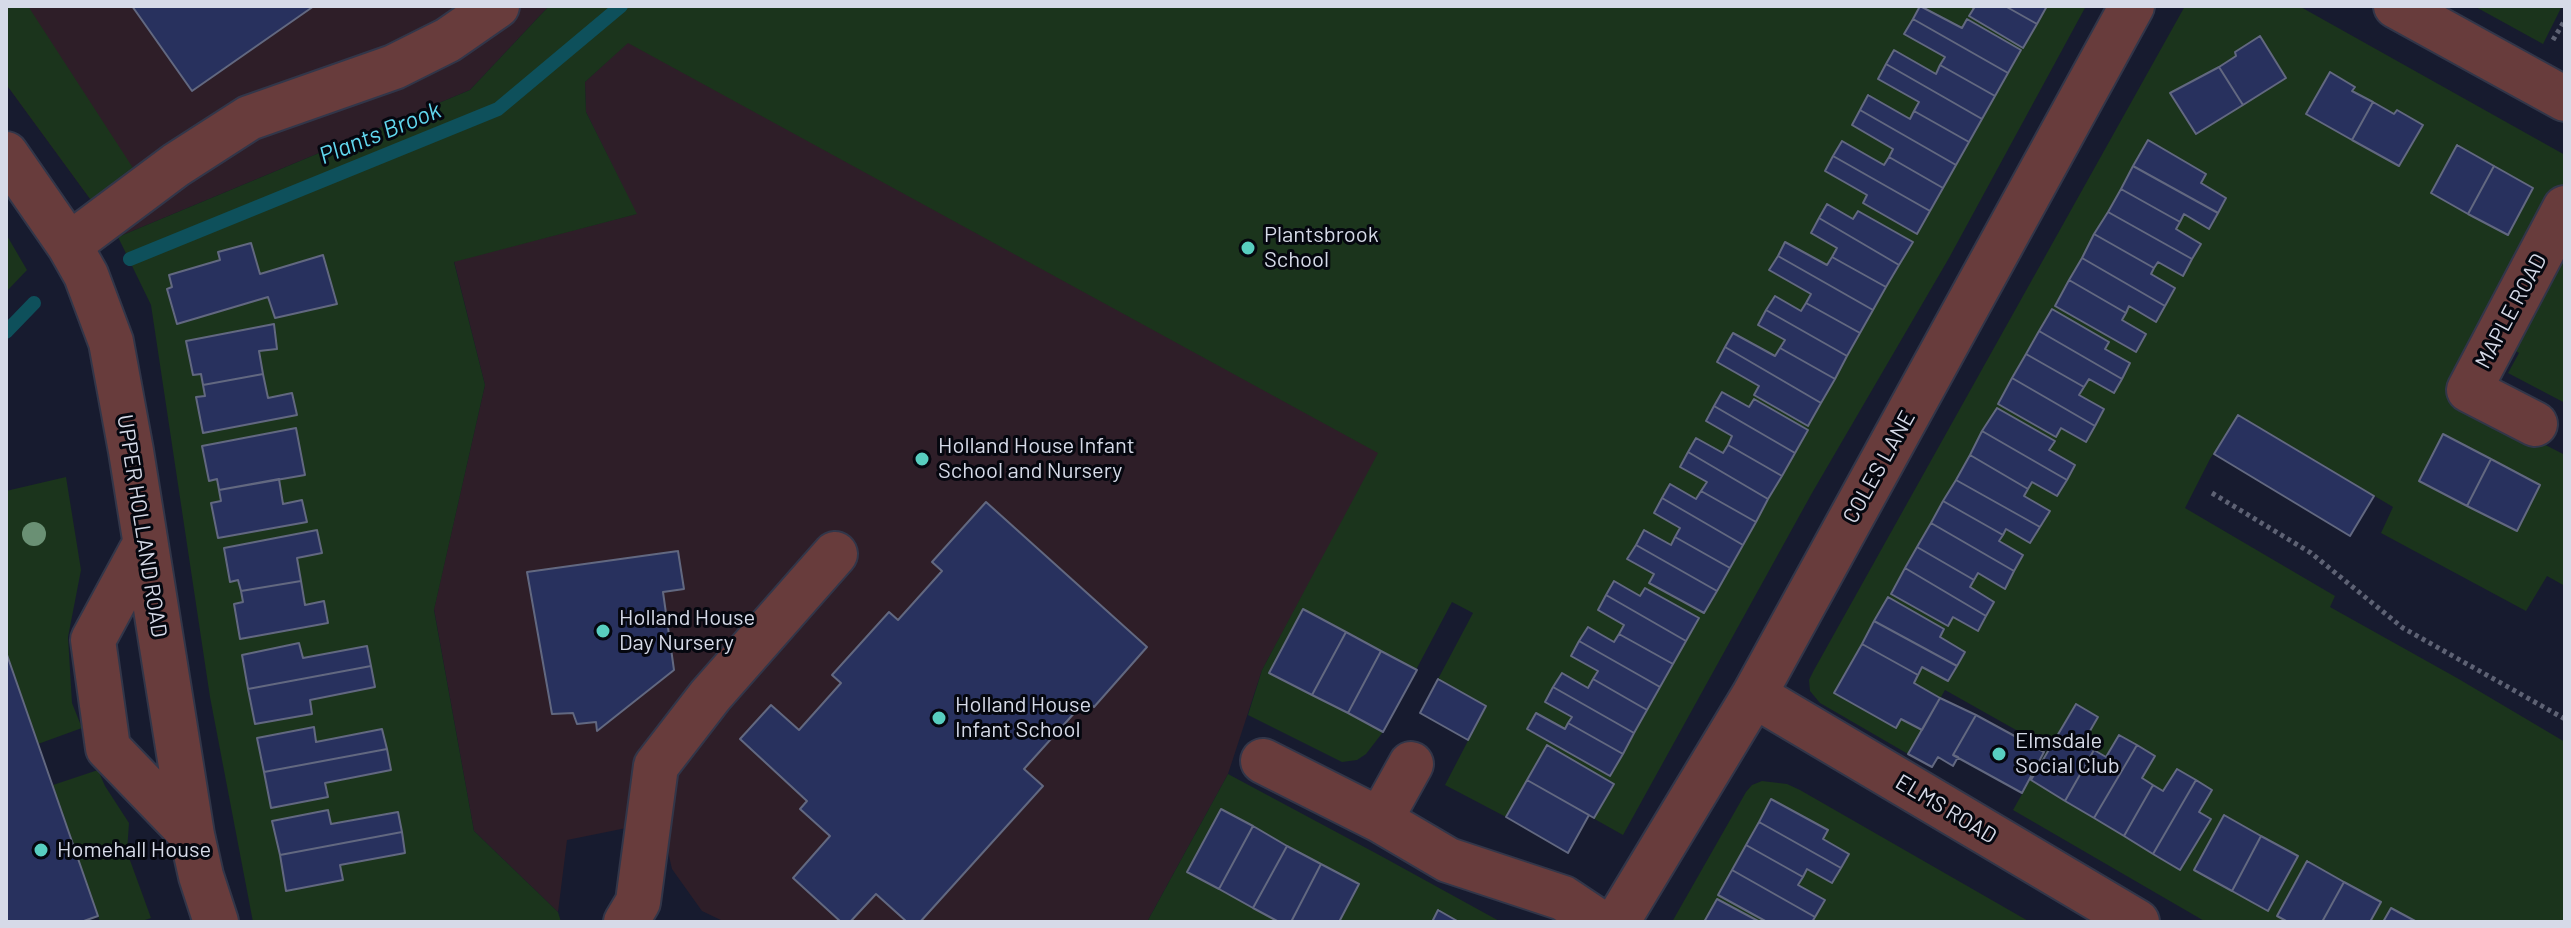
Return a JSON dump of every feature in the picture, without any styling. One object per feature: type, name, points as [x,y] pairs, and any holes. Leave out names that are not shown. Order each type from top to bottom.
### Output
[{"type":"street","points":[[69,245],[176,165],[249,118],[394,67],[448,40],[497,6]]},
{"type":"street","name":"COLES LANE","points":[[1617,922],[1754,695],[2132,6]]},
{"type":"street","points":[[2396,6],[2565,99]]},
{"type":"street","name":"UPPER HOLLAND ROAD","points":[[6,154],[86,275],[111,342],[192,835],[216,922]]},
{"type":"street","name":"MAPLE ROAD","points":[[2535,424],[2469,390],[2565,208]]},
{"type":"street","points":[[145,544],[93,640],[108,748],[192,835]]},
{"type":"street","points":[[626,922],[638,902],[656,766],[710,696],[835,554]]},
{"type":"street","name":"ELMS ROAD","points":[[1754,695],[2137,922]]},
{"type":"street","points":[[1263,761],[1380,820],[1448,860],[1563,898],[1599,922]]},
{"type":"street","points":[[1380,820],[1411,764]]},
{"type":"path","points":[[2212,493],[2311,553],[2403,628],[2565,719]]},
{"type":"shaded area","points":[[6,6],[549,6],[470,90],[118,237],[6,84]]},
{"type":"shaded area","name":"Holland House Infant School and Nursery","points":[[628,42],[1446,332],[1262,670],[1228,774],[1147,922],[725,922],[702,911],[672,869],[661,821],[567,840],[558,912],[474,831],[434,609],[485,385],[454,261],[636,214],[586,112],[585,82]]},
{"type":"green space","points":[[6,6],[28,6],[133,168],[134,179],[96,207],[6,84]]},
{"type":"green space","points":[[549,6],[2086,6],[1949,258],[1812,493],[1623,835],[1527,781],[1506,817],[1445,785],[1486,706],[1438,679],[1473,613],[1452,602],[1383,732],[1366,754],[1357,760],[1342,762],[1248,715],[1262,670],[1378,453],[628,43],[585,82],[586,112],[637,214],[454,262],[485,385],[434,610],[474,831],[558,912],[561,922],[253,922],[210,697],[151,305],[118,237],[470,90]]},
{"type":"green space","points":[[2185,6],[2299,6],[2565,155],[2565,184],[2452,397],[2565,455],[2565,586],[2547,576],[2526,611],[2381,533],[2393,507],[2238,415],[2210,459],[2185,508],[2335,596],[2330,607],[2565,742],[2565,922],[2206,922],[2013,810],[2048,748],[1945,690],[1908,754],[1820,703],[1810,691],[1809,680],[1814,670]]},
{"type":"green space","points":[[2474,6],[2562,6],[2543,44]]},
{"type":"green space","points":[[6,234],[27,270],[6,292]]},
{"type":"green space","points":[[2565,234],[2565,403],[2508,373],[2519,353],[2513,349]]},
{"type":"green space","points":[[66,477],[81,570],[68,637],[72,703],[82,728],[38,744],[6,652],[6,491]]},
{"type":"green space","points":[[98,770],[129,823],[127,852],[151,918],[139,922],[100,922],[53,785]]},
{"type":"green space","points":[[1228,774],[1381,856],[1501,922],[1147,922]]},
{"type":"green space","points":[[1762,781],[1787,784],[1800,790],[2030,922],[1672,922],[1746,792]]},
{"type":"building","points":[[132,6],[314,6],[192,91]]},
{"type":"building","points":[[1920,6],[1962,28],[1967,19],[2021,50],[2008,73],[1913,19]]},
{"type":"building","points":[[1970,6],[2005,6],[2037,24],[2023,48],[1969,16],[1974,8]]},
{"type":"building","points":[[2005,6],[2047,6],[2037,24]]},
{"type":"building","points":[[1913,19],[2008,73],[1995,96],[1940,65],[1945,57],[1904,34]]},
{"type":"building","points":[[2260,36],[2286,78],[2243,105],[2219,67]]},
{"type":"building","points":[[1894,50],[1936,74],[1940,65],[1995,96],[1982,119],[1886,64]]},
{"type":"building","points":[[1886,64],[1982,119],[1969,142],[1914,111],[1919,102],[1878,79]]},
{"type":"building","points":[[2219,67],[2243,105],[2196,134],[2170,93]]},
{"type":"building","points":[[2330,72],[2355,87],[2352,91],[2373,102],[2352,140],[2306,114]]},
{"type":"building","points":[[1868,95],[1910,119],[1914,111],[1969,142],[1956,165],[1860,110]]},
{"type":"building","points":[[2373,102],[2394,114],[2397,110],[2423,125],[2399,166],[2352,140]]},
{"type":"building","points":[[1860,110],[1956,165],[1943,188],[1889,157],[1893,149],[1852,125]]},
{"type":"building","points":[[2148,140],[2206,174],[2201,183],[2226,198],[2218,213],[2133,166]]},
{"type":"building","points":[[1842,141],[1884,165],[1889,157],[1943,188],[1930,211],[1833,156]]},
{"type":"building","points":[[2457,145],[2494,166],[2468,214],[2431,193]]},
{"type":"building","points":[[1833,156],[1930,211],[1917,234],[1863,203],[1867,195],[1825,171]]},
{"type":"building","points":[[2133,166],[2218,213],[2209,229],[2184,214],[2180,222],[2121,189]]},
{"type":"building","points":[[2494,166],[2533,188],[2508,235],[2468,214]]},
{"type":"building","points":[[2121,189],[2180,222],[2176,229],[2201,244],[2192,259],[2108,212]]},
{"type":"building","points":[[1827,204],[1853,219],[1858,211],[1913,242],[1899,265],[1819,218]]},
{"type":"building","points":[[2108,212],[2192,259],[2183,276],[2158,262],[2154,268],[2094,234]]},
{"type":"building","points":[[1819,218],[1899,265],[1886,287],[1832,257],[1837,248],[1811,233]]},
{"type":"building","points":[[2094,234],[2154,268],[2151,274],[2175,288],[2165,306],[2082,258]]},
{"type":"building","points":[[1785,242],[1827,265],[1832,257],[1886,287],[1873,310],[1778,256]]},
{"type":"building","points":[[251,243],[260,274],[323,255],[337,304],[275,318],[268,297],[177,324],[167,289],[172,287],[169,275],[220,260],[218,252]]},
{"type":"building","points":[[1778,256],[1873,310],[1860,333],[1806,303],[1811,294],[1769,270]]},
{"type":"building","points":[[2082,258],[2165,306],[2156,322],[2129,306],[2126,313],[2069,280]]},
{"type":"building","points":[[2069,280],[2126,313],[2122,320],[2146,334],[2136,352],[2055,306]]},
{"type":"building","points":[[1775,296],[1801,311],[1806,303],[1860,333],[1847,356],[1766,310]]},
{"type":"building","points":[[2052,309],[2109,342],[2105,349],[2130,363],[2122,379],[2039,331]]},
{"type":"building","points":[[1766,310],[1847,356],[1835,379],[1780,348],[1785,340],[1758,325]]},
{"type":"building","points":[[274,324],[277,349],[259,351],[263,374],[203,385],[201,374],[193,375],[186,341]]},
{"type":"building","points":[[2039,331],[2122,379],[2114,393],[2089,379],[2084,387],[2026,354]]},
{"type":"building","points":[[1733,333],[1775,356],[1780,348],[1835,379],[1821,403],[1725,347]]},
{"type":"building","points":[[1725,347],[1821,403],[1808,426],[1754,395],[1759,386],[1717,362]]},
{"type":"building","points":[[2026,354],[2084,387],[2079,395],[2104,409],[2095,426],[2012,378]]},
{"type":"building","points":[[263,374],[268,398],[292,393],[297,415],[203,433],[196,397],[205,396],[203,385]]},
{"type":"building","points":[[2012,378],[2095,426],[2086,442],[2061,428],[2056,437],[1998,404]]},
{"type":"building","points":[[1722,392],[1749,407],[1754,399],[1808,430],[1795,453],[1714,406]]},
{"type":"building","points":[[1714,406],[1795,453],[1782,476],[1728,445],[1732,436],[1706,421]]},
{"type":"building","points":[[1997,408],[2055,441],[2049,450],[2075,465],[2067,480],[1982,431]]},
{"type":"building","points":[[2238,415],[2374,496],[2350,536],[2214,454]]},
{"type":"building","points":[[296,428],[305,475],[219,490],[217,479],[209,481],[202,446]]},
{"type":"building","points":[[1982,431],[2067,480],[2057,496],[2032,482],[2028,489],[1970,455]]},
{"type":"building","points":[[2443,434],[2491,459],[2467,506],[2419,481]]},
{"type":"building","points":[[1696,438],[1723,453],[1728,445],[1782,476],[1768,499],[1688,452]]},
{"type":"building","points":[[1688,452],[1768,499],[1756,522],[1701,491],[1707,482],[1680,467]]},
{"type":"building","points":[[1970,455],[2028,489],[2024,496],[2050,511],[2040,527],[1956,480]]},
{"type":"building","points":[[2491,459],[2540,485],[2517,531],[2467,506]]},
{"type":"building","points":[[279,479],[283,504],[302,500],[307,522],[218,538],[211,503],[221,501],[219,490]]},
{"type":"building","points":[[1956,480],[2040,527],[2030,543],[2006,529],[2003,535],[1943,501]]},
{"type":"building","points":[[1670,484],[1696,499],[1701,491],[1756,522],[1743,545],[1662,498]]},
{"type":"building","points":[[1662,498],[1743,545],[1730,568],[1675,537],[1680,528],[1654,513]]},
{"type":"building","points":[[1943,501],[2003,535],[1999,541],[2023,555],[2014,571],[1931,523]]},
{"type":"building","name":"Holland House Infant School","points":[[986,502],[1147,647],[1094,707],[1086,700],[1024,769],[1043,786],[920,922],[907,922],[876,894],[850,922],[841,922],[793,878],[830,836],[800,809],[807,801],[740,739],[771,705],[799,730],[841,683],[832,675],[889,612],[898,620],[942,571],[932,562]]},
{"type":"building","points":[[1931,523],[2014,571],[2005,589],[1978,573],[1974,580],[1917,547]]},
{"type":"building","points":[[317,530],[322,553],[297,558],[301,581],[241,591],[238,580],[230,582],[224,548]]},
{"type":"building","points":[[1644,530],[1671,545],[1675,537],[1730,568],[1717,591],[1636,545]]},
{"type":"building","points":[[1636,545],[1717,591],[1704,613],[1649,583],[1654,574],[1627,559]]},
{"type":"building","points":[[1917,547],[1974,580],[1970,587],[1994,602],[1986,616],[1905,568]]},
{"type":"building","name":"Holland House Day Nursery","points":[[678,551],[684,589],[663,592],[674,670],[597,731],[596,722],[577,724],[573,713],[552,714],[527,572]]},
{"type":"building","points":[[1905,568],[1986,616],[1978,631],[1953,617],[1948,626],[1891,594]]},
{"type":"building","points":[[301,581],[305,605],[324,601],[328,623],[240,639],[234,604],[243,602],[241,591]]},
{"type":"building","points":[[1614,581],[1640,596],[1645,588],[1699,618],[1686,641],[1606,595]]},
{"type":"building","points":[[1606,595],[1686,641],[1673,664],[1619,634],[1624,625],[1598,610]]},
{"type":"building","points":[[1888,597],[1944,629],[1940,637],[1965,652],[1957,666],[1874,621]]},
{"type":"building","points":[[1303,609],[1346,632],[1312,695],[1269,673]]},
{"type":"building","points":[[1874,621],[1957,666],[1948,681],[1922,667],[1918,675],[1862,644]]},
{"type":"building","points":[[1588,627],[1614,642],[1619,634],[1673,664],[1660,687],[1579,641]]},
{"type":"building","points":[[1346,632],[1381,651],[1348,713],[1312,695]]},
{"type":"building","points":[[1579,641],[1660,687],[1647,710],[1593,679],[1598,671],[1571,656]]},
{"type":"building","points":[[299,643],[303,658],[367,646],[371,666],[248,689],[242,655]]},
{"type":"building","points":[[1862,644],[1918,675],[1914,683],[1940,698],[1922,730],[1901,719],[1896,728],[1834,693]]},
{"type":"building","points":[[1381,651],[1417,670],[1383,732],[1348,713]]},
{"type":"building","name":"Homehall House","points":[[6,652],[98,916],[81,922],[6,922]]},
{"type":"building","points":[[371,666],[375,687],[310,700],[312,714],[255,724],[248,689]]},
{"type":"building","points":[[1562,673],[1588,688],[1593,679],[1647,710],[1634,733],[1553,687]]},
{"type":"building","points":[[1438,679],[1486,706],[1468,740],[1420,713]]},
{"type":"building","points":[[1553,687],[1634,733],[1623,754],[1568,723],[1572,717],[1545,702]]},
{"type":"building","points":[[1940,698],[1976,715],[1953,755],[1958,757],[1953,766],[1938,757],[1932,767],[1908,754]]},
{"type":"building","points":[[2076,704],[2098,717],[2083,743],[2094,750],[2065,801],[2031,780]]},
{"type":"building","points":[[1536,713],[1565,729],[1568,723],[1623,754],[1610,776],[1527,729]]},
{"type":"building","name":"Elmsdale Social Club","points":[[1976,715],[2044,752],[2022,793],[1953,755]]},
{"type":"building","points":[[314,727],[316,742],[382,729],[387,749],[264,772],[257,738]]},
{"type":"building","points":[[2119,735],[2137,745],[2094,818],[2065,801],[2094,750],[2106,757]]},
{"type":"building","points":[[1547,745],[1614,784],[1594,818],[1527,780]]},
{"type":"building","points":[[2137,745],[2155,756],[2142,778],[2153,785],[2124,836],[2094,818]]},
{"type":"building","points":[[387,749],[391,770],[325,783],[328,797],[271,808],[264,772]]},
{"type":"building","points":[[2177,769],[2196,780],[2153,854],[2124,836],[2153,785],[2163,791]]},
{"type":"building","points":[[1527,780],[1589,815],[1568,853],[1506,817]]},
{"type":"building","points":[[2196,780],[2212,790],[2199,812],[2211,819],[2180,870],[2153,854]]},
{"type":"building","points":[[1771,799],[1828,830],[1823,839],[1849,854],[1841,868],[1759,822]]},
{"type":"building","points":[[1221,809],[1253,826],[1219,889],[1187,872]]},
{"type":"building","points":[[328,810],[331,824],[398,812],[402,832],[280,855],[272,821]]},
{"type":"building","points":[[2224,815],[2261,836],[2232,891],[2194,870]]},
{"type":"building","points":[[1759,822],[1841,868],[1832,883],[1807,869],[1803,877],[1746,845]]},
{"type":"building","points":[[1253,826],[1287,846],[1253,908],[1219,889]]},
{"type":"building","points":[[402,832],[405,853],[340,865],[343,880],[286,891],[280,855]]},
{"type":"building","points":[[2261,836],[2298,856],[2268,911],[2232,891]]},
{"type":"building","points":[[1746,845],[1803,877],[1798,885],[1825,900],[1815,917],[1732,870]]},
{"type":"building","points":[[1287,846],[1321,864],[1291,922],[1279,922],[1253,908]]},
{"type":"building","points":[[2307,861],[2344,882],[2322,922],[2288,922],[2277,916]]},
{"type":"building","points":[[1321,864],[1359,884],[1339,922],[1291,922]]},
{"type":"building","points":[[1732,870],[1815,917],[1812,922],[1767,922],[1718,895]]},
{"type":"building","points":[[2344,882],[2381,902],[2370,922],[2322,922]]},
{"type":"building","points":[[1717,899],[1760,922],[1704,922]]},
{"type":"building","points":[[2391,908],[2417,922],[2383,922]]},
{"type":"building","points":[[1438,910],[1459,922],[1432,922]]},
{"type":"waterway","name":"Plants Brook","points":[[130,259],[498,109],[621,6]]},
{"type":"waterway","name":"Plants Brook","points":[[6,332],[34,303]]},
{"type":"place","name":"Plantsbrook School","points":[[1248,248]]},
{"type":"place","name":"Holland House Infant School and Nursery","points":[[922,459]]},
{"type":"place","name":"Holland House Day Nursery","points":[[603,631]]},
{"type":"place","name":"Holland House Infant School","points":[[939,718]]},
{"type":"place","name":"Elmsdale Social Club","points":[[1999,754]]},
{"type":"place","name":"Homehall House","points":[[41,850]]}]
